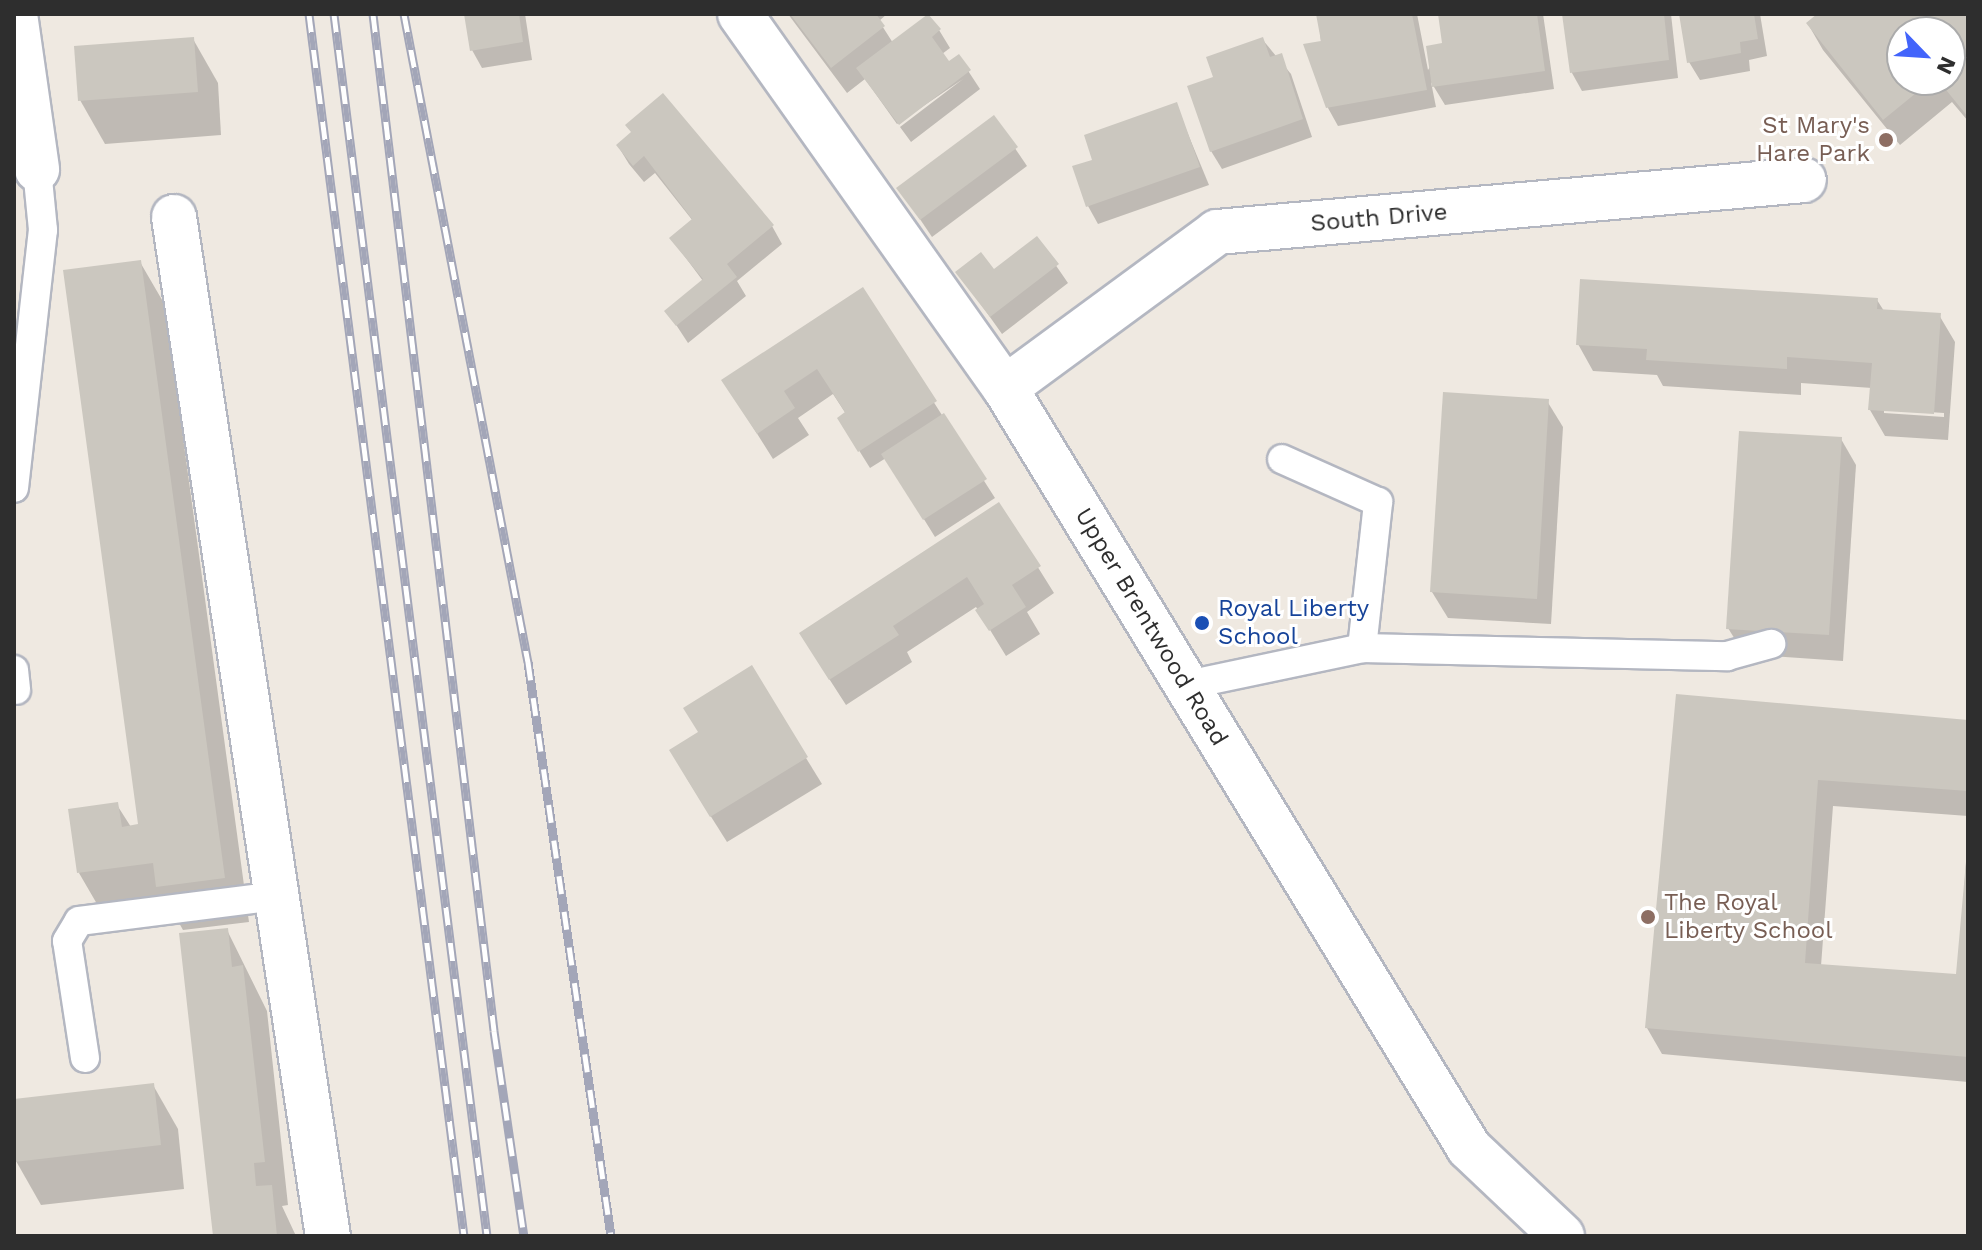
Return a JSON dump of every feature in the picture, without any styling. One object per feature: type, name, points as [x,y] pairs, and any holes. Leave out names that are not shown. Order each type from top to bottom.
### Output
[{"type":"street","points":[[15,14],[37,169]]},
{"type":"street","name":"Upper Brentwood Road","points":[[740,14],[1005,388],[1469,1148],[1558,1235]]},
{"type":"street","name":"South Drive","points":[[1005,388],[1217,232],[1804,180]]},
{"type":"street","points":[[174,217],[328,1236]]},
{"type":"lane","points":[[14,488],[43,230],[37,169]]},
{"type":"lane","points":[[1282,459],[1378,502],[1362,648]]},
{"type":"lane","points":[[1187,685],[1362,648],[1727,656],[1771,644]]},
{"type":"lane","points":[[85,1058],[67,941],[79,921],[277,896]]},
{"type":"building","points":[[464,14],[519,14],[523,42],[470,51]]},
{"type":"building","points":[[790,14],[876,14],[885,26],[831,68]]},
{"type":"building","points":[[928,14],[941,29],[932,37],[949,61],[959,54],[971,70],[899,125],[856,68]]},
{"type":"building","points":[[1316,14],[1412,14],[1427,90],[1326,108],[1303,44],[1321,41]]},
{"type":"building","points":[[1438,14],[1537,14],[1545,71],[1432,87],[1426,46],[1442,43]]},
{"type":"building","points":[[1562,14],[1664,14],[1669,60],[1570,73]]},
{"type":"building","points":[[1679,14],[1754,14],[1758,39],[1740,42],[1741,53],[1687,63]]},
{"type":"building","points":[[1817,14],[1968,14],[1968,117],[1951,96],[1966,96],[1966,16],[1886,16],[1886,96],[1912,96],[1883,120],[1806,23]]},
{"type":"building","points":[[194,37],[198,92],[78,101],[74,46]]},
{"type":"building","points":[[1263,37],[1270,57],[1282,53],[1303,119],[1210,152],[1187,86],[1213,77],[1206,57]]},
{"type":"building","points":[[663,93],[774,225],[727,264],[737,277],[676,326],[664,311],[703,279],[669,238],[692,219],[644,156],[633,166],[616,145],[631,132],[625,125]]},
{"type":"building","points":[[1177,102],[1200,167],[1086,207],[1072,166],[1092,160],[1084,135]]},
{"type":"building","points":[[994,115],[1018,147],[920,220],[896,188]]},
{"type":"building","points":[[1037,236],[1059,264],[990,317],[955,272],[981,252],[994,269]]},
{"type":"building","points":[[141,260],[225,878],[156,887],[153,863],[77,873],[68,809],[118,802],[122,827],[138,824],[63,270]]},
{"type":"building","points":[[1580,279],[1878,298],[1877,309],[1941,313],[1934,414],[1868,410],[1872,363],[1787,357],[1787,369],[1646,360],[1647,349],[1576,345]]},
{"type":"building","points":[[863,287],[937,401],[858,452],[837,418],[845,412],[817,369],[784,391],[795,408],[757,434],[721,380]]},
{"type":"building","points":[[1443,392],[1549,399],[1537,599],[1430,592]]},
{"type":"building","points":[[944,413],[987,479],[923,520],[881,454]]},
{"type":"building","points":[[1739,431],[1842,437],[1829,635],[1726,629]]},
{"type":"building","points":[[999,502],[1041,566],[1012,585],[1026,607],[989,631],[975,610],[984,604],[967,577],[893,626],[899,635],[829,680],[799,633]]},
{"type":"building","points":[[752,665],[808,757],[710,817],[669,750],[698,732],[683,708]]},
{"type":"building","points":[[1676,694],[1968,720],[1968,791],[1818,780],[1805,963],[1956,974],[1968,839],[1968,1057],[1645,1028]]},
{"type":"building","points":[[228,928],[232,967],[243,965],[265,1162],[254,1163],[256,1186],[272,1185],[277,1236],[213,1236],[179,933]]},
{"type":"building","points":[[154,1083],[161,1145],[14,1162],[14,1099]]},
{"type":"railway","points":[[309,14],[464,1236]]},
{"type":"railway","points":[[334,14],[487,1236]]},
{"type":"railway","points":[[373,14],[494,1031],[524,1236]]},
{"type":"railway","points":[[404,14],[528,662],[611,1236]]},
{"type":"place","name":"St Mary's Hare Park","points":[[1886,140]]},
{"type":"place","name":"Royal Liberty School","points":[[1202,623]]},
{"type":"place","name":"The Royal Liberty School","points":[[1648,917]]}]
